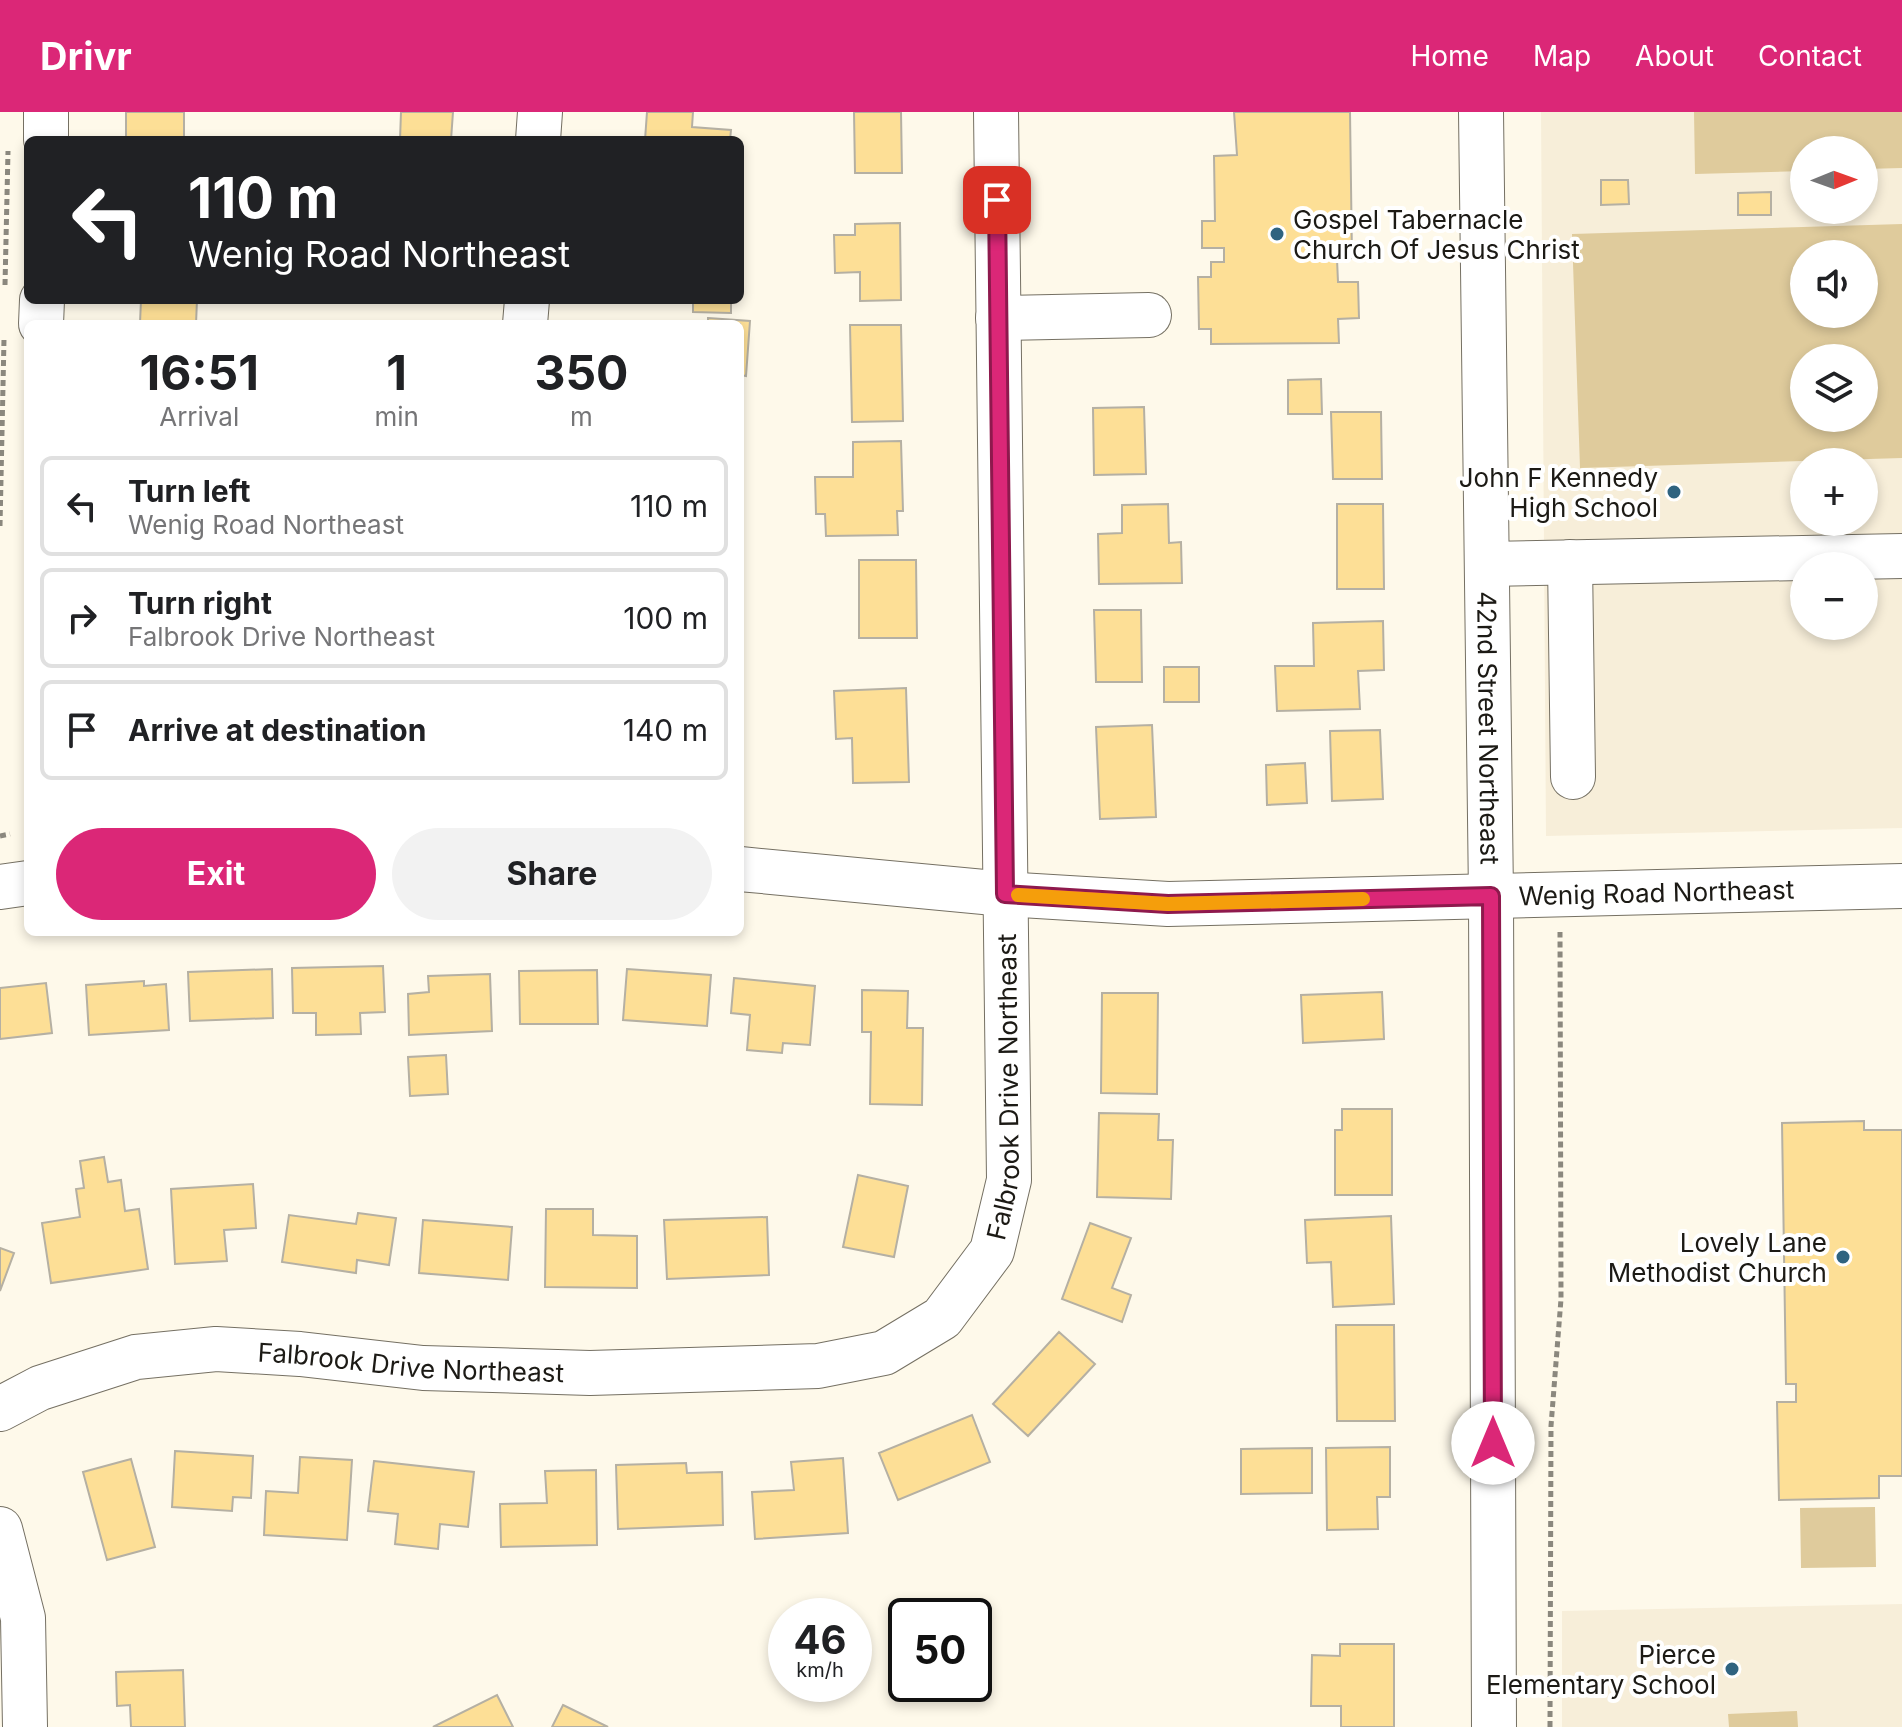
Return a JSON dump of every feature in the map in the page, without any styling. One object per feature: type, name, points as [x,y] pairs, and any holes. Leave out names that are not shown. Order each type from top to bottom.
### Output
[{"type":"street","points":[[46,112],[46,136]]},
{"type":"street","points":[[538,136],[540,112]]},
{"type":"street","name":"Falbrook Drive Northeast","points":[[0,1409],[40,1388],[136,1357],[216,1349],[300,1354],[423,1368],[590,1373],[818,1366],[884,1353],[942,1318],[992,1251],[1009,1180],[996,112]]},
{"type":"street","name":"42nd Street Northeast","points":[[1481,112],[1491,896],[1494,1727]]},
{"type":"street","points":[[998,318],[1149,315]]},
{"type":"street","points":[[1487,564],[1902,556]]},
{"type":"street","points":[[1570,562],[1573,777]]},
{"type":"street","name":"Wenig Road Northeast","points":[[744,869],[1005,894],[1168,904],[1902,886]]},
{"type":"street","points":[[0,887],[24,884]]},
{"type":"street","points":[[0,1529],[23,1618],[25,1727]]},
{"type":"path","points":[[0,836],[10,834]]},
{"type":"path","points":[[1550,1727],[1551,1426],[1561,1299],[1560,895]]},
{"type":"shaded area","name":"John F Kennedy High School","points":[[1541,112],[1902,112],[1902,828],[1546,836]]},
{"type":"shaded area","points":[[1694,112],[1902,112],[1902,168],[1878,169],[1878,136],[1790,136],[1790,171],[1695,174]]},
{"type":"shaded area","points":[[1902,224],[1902,458],[1878,459],[1878,448],[1790,448],[1790,461],[1580,468],[1572,234]]},
{"type":"shaded area","points":[[1875,1507],[1876,1567],[1801,1568],[1800,1508]]},
{"type":"shaded area","name":"Pierce Elementary School","points":[[1902,1604],[1902,1727],[1562,1727],[1562,1611]]},
{"type":"shaded area","points":[[1797,1711],[1798,1727],[1729,1727],[1728,1714]]},
{"type":"building","points":[[126,112],[184,112],[184,136],[126,136]]},
{"type":"building","points":[[401,112],[453,112],[451,136],[400,136]]},
{"type":"building","points":[[647,112],[693,112],[692,127],[731,130],[730,136],[645,136]]},
{"type":"building","points":[[854,112],[901,112],[902,173],[855,173]]},
{"type":"building","name":"Gospel Tabernacle Church Of Jesus Christ","points":[[1234,112],[1350,112],[1352,258],[1337,259],[1338,282],[1358,282],[1359,318],[1338,319],[1339,343],[1211,344],[1211,329],[1199,329],[1198,277],[1211,277],[1211,262],[1224,262],[1224,248],[1202,248],[1202,221],[1215,221],[1214,156],[1237,155]]},
{"type":"building","points":[[1601,180],[1628,180],[1629,204],[1601,205]]},
{"type":"building","points":[[1771,192],[1771,215],[1738,215],[1738,193]]},
{"type":"building","points":[[900,223],[901,300],[860,301],[860,272],[835,273],[834,235],[855,235],[855,224]]},
{"type":"building","points":[[141,304],[197,304],[196,320],[140,320]]},
{"type":"building","points":[[693,304],[731,304],[731,313],[693,312]]},
{"type":"building","points":[[744,321],[750,321],[744,376]]},
{"type":"building","points":[[850,325],[901,325],[903,421],[852,422]]},
{"type":"building","points":[[1321,379],[1322,414],[1288,414],[1288,380]]},
{"type":"building","points":[[1144,407],[1146,474],[1094,475],[1093,408]]},
{"type":"building","points":[[1331,412],[1381,412],[1382,479],[1333,479]]},
{"type":"building","points":[[901,441],[903,511],[897,511],[898,535],[826,536],[825,514],[816,514],[815,477],[853,477],[853,442]]},
{"type":"building","points":[[1168,504],[1169,543],[1181,542],[1182,583],[1099,584],[1098,534],[1122,533],[1122,505]]},
{"type":"building","points":[[1337,504],[1383,504],[1384,589],[1337,589]]},
{"type":"building","points":[[859,560],[916,560],[917,638],[859,638]]},
{"type":"building","points":[[1094,610],[1141,610],[1142,682],[1096,682]]},
{"type":"building","points":[[1383,621],[1384,670],[1358,671],[1360,709],[1277,711],[1275,666],[1314,666],[1313,623]]},
{"type":"building","points":[[1164,667],[1199,667],[1199,702],[1164,702]]},
{"type":"building","points":[[906,688],[909,782],[853,783],[852,738],[836,739],[834,691]]},
{"type":"building","points":[[1152,725],[1156,817],[1100,819],[1096,727]]},
{"type":"building","points":[[1380,730],[1383,799],[1332,801],[1330,731]]},
{"type":"building","points":[[1305,763],[1307,803],[1267,805],[1266,765]]},
{"type":"building","points":[[383,966],[385,1012],[360,1013],[361,1034],[316,1035],[316,1013],[293,1013],[292,968]]},
{"type":"building","points":[[272,969],[273,1018],[190,1021],[188,972]]},
{"type":"building","points":[[627,969],[711,975],[707,1026],[623,1020]]},
{"type":"building","points":[[597,970],[598,1024],[520,1024],[519,971]]},
{"type":"building","points":[[490,974],[492,1031],[409,1035],[408,994],[429,992],[428,976]]},
{"type":"building","points":[[734,978],[815,986],[810,1045],[783,1043],[782,1053],[747,1050],[750,1015],[731,1013]]},
{"type":"building","points":[[144,981],[144,986],[166,984],[169,1030],[89,1035],[86,985]]},
{"type":"building","points":[[46,983],[52,1033],[0,1039],[0,988]]},
{"type":"building","points":[[862,990],[908,991],[907,1028],[923,1028],[922,1105],[870,1104],[871,1032],[862,1032]]},
{"type":"building","points":[[1382,992],[1384,1039],[1303,1043],[1301,995]]},
{"type":"building","points":[[1102,993],[1158,993],[1157,1094],[1101,1093]]},
{"type":"building","points":[[446,1055],[448,1094],[410,1096],[408,1057]]},
{"type":"building","points":[[1342,1109],[1392,1109],[1392,1195],[1335,1195],[1335,1130],[1342,1130]]},
{"type":"building","points":[[1099,1113],[1159,1114],[1158,1140],[1173,1140],[1171,1199],[1097,1197]]},
{"type":"building","name":"Lovely Lane Methodist Church","points":[[1864,1121],[1864,1130],[1902,1130],[1902,1476],[1879,1476],[1879,1498],[1779,1500],[1777,1402],[1796,1402],[1796,1384],[1786,1384],[1782,1123]]},
{"type":"building","points":[[104,1157],[108,1182],[121,1180],[125,1211],[139,1209],[148,1269],[51,1283],[42,1223],[80,1217],[76,1189],[84,1188],[80,1161]]},
{"type":"building","points":[[858,1175],[908,1186],[894,1257],[843,1247]]},
{"type":"building","points":[[253,1184],[256,1228],[224,1230],[227,1261],[175,1264],[171,1189]]},
{"type":"building","points":[[546,1209],[593,1209],[593,1235],[637,1236],[637,1288],[545,1287]]},
{"type":"building","points":[[358,1213],[396,1218],[389,1265],[357,1260],[356,1273],[282,1262],[289,1215],[356,1224]]},
{"type":"building","points":[[1391,1216],[1394,1304],[1333,1307],[1331,1262],[1307,1263],[1305,1220]]},
{"type":"building","points":[[767,1217],[769,1275],[667,1279],[664,1220]]},
{"type":"building","points":[[423,1220],[512,1227],[508,1280],[419,1273]]},
{"type":"building","points":[[1090,1223],[1131,1238],[1112,1288],[1131,1295],[1122,1322],[1062,1299]]},
{"type":"building","points":[[0,1248],[14,1253],[0,1291]]},
{"type":"building","points":[[1336,1325],[1394,1325],[1395,1421],[1337,1421]]},
{"type":"building","points":[[1059,1332],[1095,1364],[1028,1436],[993,1404]]},
{"type":"building","points":[[972,1415],[990,1462],[898,1500],[879,1453]]},
{"type":"building","points":[[1390,1447],[1390,1497],[1377,1497],[1378,1529],[1327,1530],[1326,1448]]},
{"type":"building","points":[[1312,1448],[1312,1493],[1241,1494],[1241,1449]]},
{"type":"building","points":[[175,1451],[253,1456],[251,1498],[233,1497],[232,1511],[172,1507]]},
{"type":"building","points":[[300,1457],[352,1460],[347,1540],[264,1535],[266,1491],[298,1493]]},
{"type":"building","points":[[843,1458],[848,1533],[755,1539],[752,1492],[794,1490],[791,1462]]},
{"type":"building","points":[[131,1459],[155,1547],[107,1560],[83,1472]]},
{"type":"building","points":[[374,1461],[474,1472],[468,1527],[440,1524],[438,1549],[395,1544],[398,1514],[368,1511]]},
{"type":"building","points":[[686,1463],[687,1473],[722,1472],[723,1525],[618,1529],[616,1465]]},
{"type":"building","points":[[596,1470],[597,1545],[501,1547],[500,1504],[547,1503],[545,1471]]},
{"type":"building","points":[[1340,1644],[1394,1644],[1394,1727],[1341,1727],[1341,1706],[1311,1706],[1312,1655],[1340,1656]]},
{"type":"building","points":[[183,1670],[185,1727],[131,1727],[130,1705],[117,1706],[116,1672]]},
{"type":"building","points":[[497,1695],[513,1727],[433,1727]]},
{"type":"building","points":[[563,1705],[608,1727],[552,1727]]},
{"type":"slow traffic","points":[[1018,895],[1168,904],[1363,899]]},
{"type":"place","name":"Gospel Tabernacle Church Of Jesus Christ","points":[[1277,234]]},
{"type":"place","name":"John F Kennedy High School","points":[[1674,492]]},
{"type":"place","name":"Lovely Lane Methodist Church","points":[[1843,1257]]},
{"type":"place","name":"Pierce Elementary School","points":[[1732,1669]]},
{"type":"route","points":[[997,200],[1005,894],[1168,904],[1491,896],[1493,1443]]}]
